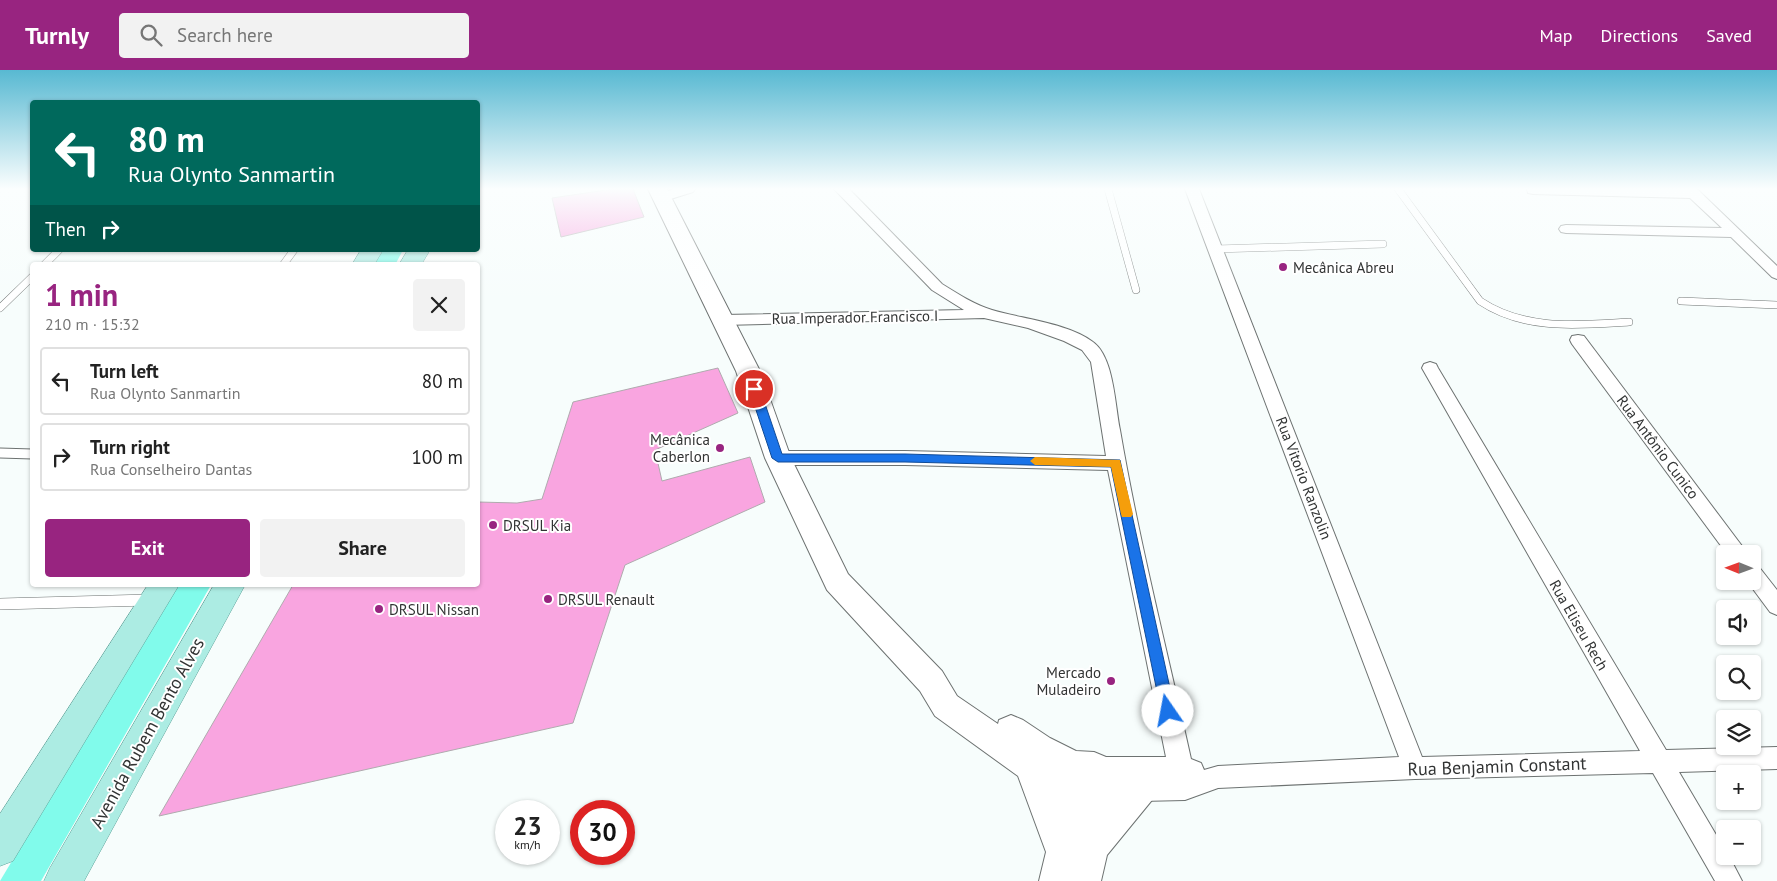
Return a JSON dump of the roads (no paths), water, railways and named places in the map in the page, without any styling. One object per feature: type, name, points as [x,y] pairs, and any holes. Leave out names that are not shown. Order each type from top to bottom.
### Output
[{"type":"main road","name":"Avenida Rubem Bento Alves","points":[[64,881],[229,587]]},
{"type":"main road","points":[[0,848],[159,593]]},
{"type":"street","points":[[676,227],[748,371],[778,458],[837,582],[932,681],[946,706],[1031,766],[1085,778]]},
{"type":"street","points":[[878,227],[937,287],[955,299],[986,314],[1032,324],[1070,337],[1088,346],[1099,361],[1116,463],[1182,778]]},
{"type":"street","name":"Rua Vitorio Ranzolin","points":[[1207,227],[1415,768]]},
{"type":"street","points":[[1729,227],[1777,274]]},
{"type":"street","points":[[1566,229],[1735,232]]},
{"type":"street","name":"Rua Imperador Francisco I","points":[[723,320],[986,314]]},
{"type":"street","name":"Rua Antônio Cunico","points":[[1578,340],[1731,545]]},
{"type":"street","name":"Rua Eliseu Rech","points":[[1430,368],[1729,881]]},
{"type":"street","points":[[778,458],[905,458],[1116,463]]},
{"type":"street","points":[[1761,585],[1777,606]]},
{"type":"street","points":[[932,681],[955,691],[1038,749],[1085,778]]},
{"type":"street","name":"Rua Benjamin Constant","points":[[1085,778],[1218,777],[1415,768],[1777,758]]},
{"type":"street","points":[[1031,766],[1071,859],[1084,881]]},
{"type":"street","points":[[1071,859],[1085,778]]},
{"type":"street","name":"Rua Benjamin Constant","points":[[1085,778],[1140,789],[1182,778]]},
{"type":"street","points":[[1071,859],[1140,789]]},
{"type":"lane","points":[[1118,227],[1136,290]]},
{"type":"lane","points":[[1426,227],[1480,301],[1499,313],[1526,321],[1567,325],[1629,322]]},
{"type":"lane","points":[[1216,249],[1383,244]]},
{"type":"lane","points":[[47,262],[57,252]]},
{"type":"lane","points":[[0,308],[30,279]]},
{"type":"lane","points":[[1681,301],[1777,305]]},
{"type":"lane","points":[[1567,325],[1578,340]]},
{"type":"lane","points":[[0,453],[30,454]]},
{"type":"lane","points":[[0,604],[159,593]]},
{"type":"place","name":"Mecânica Abreu","points":[[1283,267]]},
{"type":"place","name":"Mecânica Caberlon","points":[[720,448]]},
{"type":"place","name":"DRSUL Kia","points":[[493,525]]},
{"type":"place","name":"DRSUL Renault","points":[[548,599]]},
{"type":"place","name":"DRSUL Nissan","points":[[379,609]]},
{"type":"place","name":"Mercado Muladeiro","points":[[1111,681]]}]
